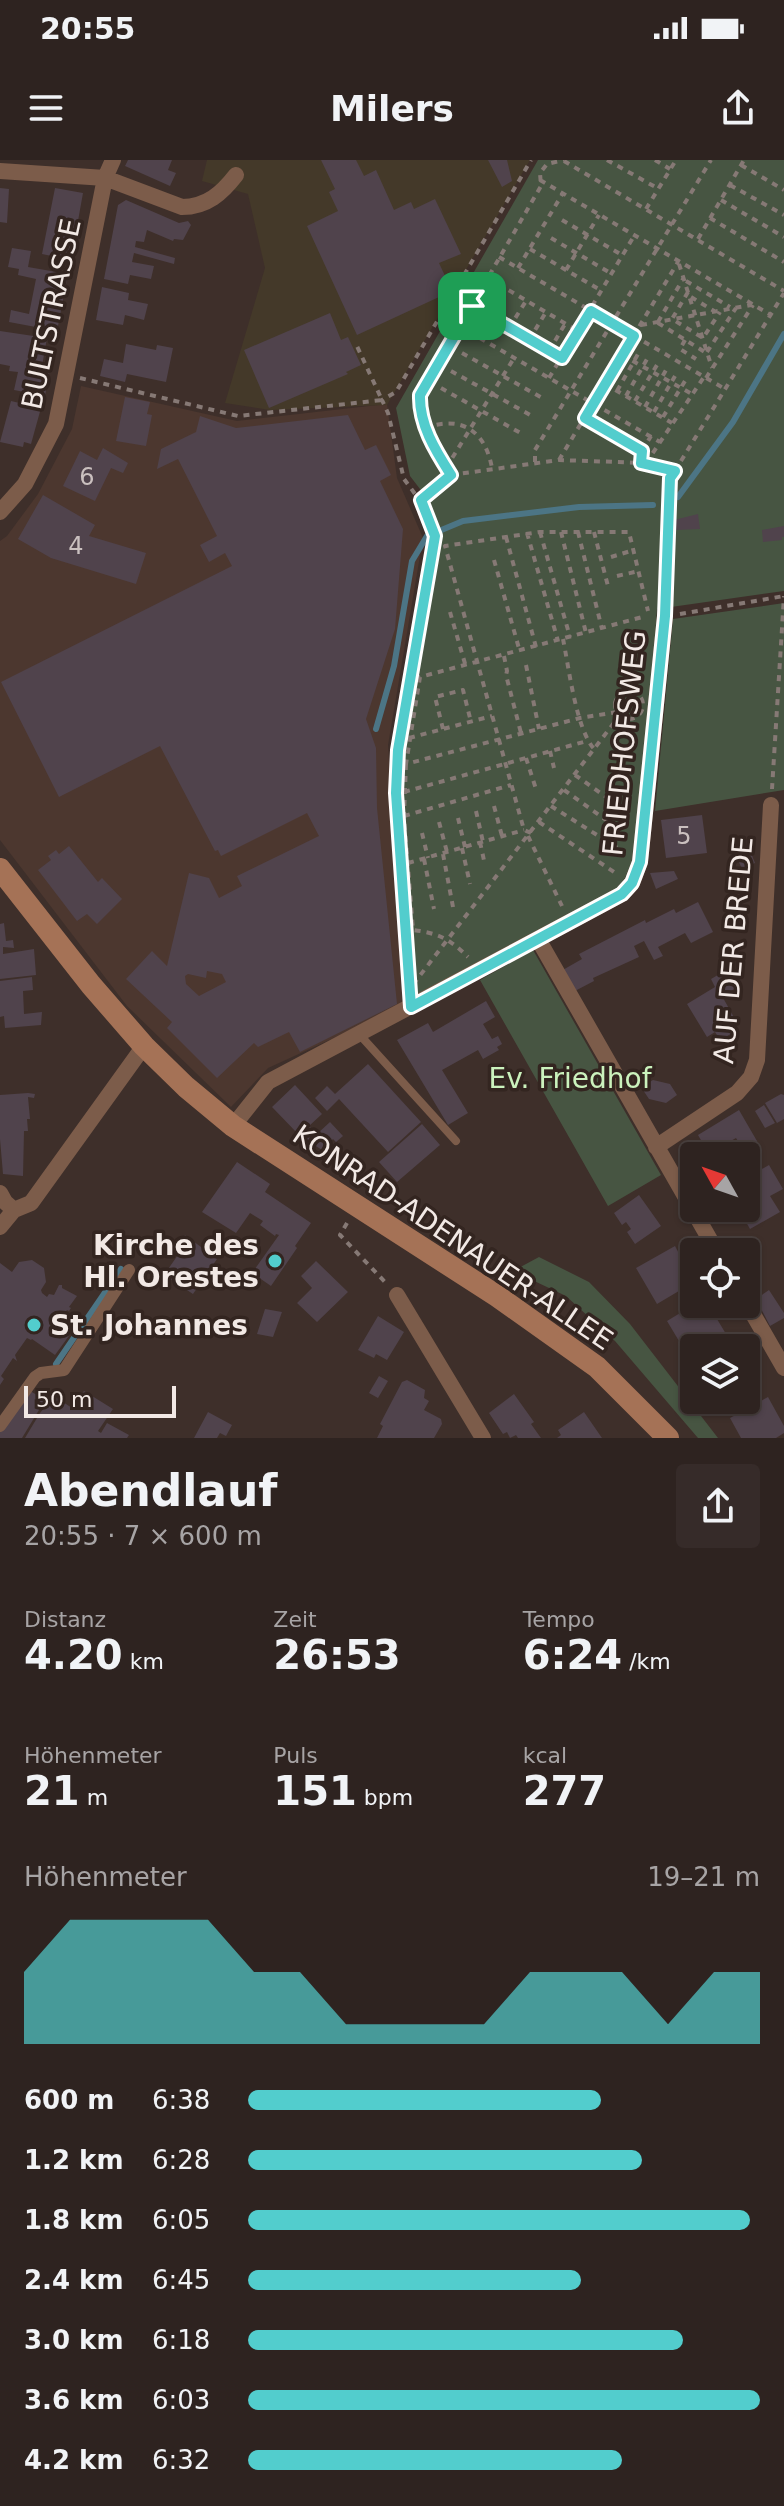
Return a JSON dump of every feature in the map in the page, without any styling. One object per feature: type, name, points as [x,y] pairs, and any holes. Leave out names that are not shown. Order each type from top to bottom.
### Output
[{"type":"main road","name":"KONRAD-ADENAUER-ALLEE","points":[[0,869],[91,985],[144,1046],[186,1087],[233,1126],[497,1296],[597,1367],[668,1438]]},
{"type":"street","name":"BULTSTRASSE","points":[[0,512],[25,484],[56,424],[105,178],[113,160]]},
{"type":"street","points":[[0,171],[105,178],[182,207],[194,207],[222,193],[238,168]]},
{"type":"street","name":"FRIEDHOFSWEG","points":[[233,1126],[268,1082],[622,894],[632,883],[640,862],[657,616]]},
{"type":"street","name":"AUF DER BREDE","points":[[656,1147],[737,1093],[751,1077],[757,1060],[771,805]]},
{"type":"street","points":[[538,939],[709,1238]]},
{"type":"street","points":[[0,1227],[14,1210],[31,1203],[144,1046]]},
{"type":"street","points":[[0,1193],[14,1210]]},
{"type":"street","points":[[0,1426],[35,1377],[41,1373],[64,1370],[129,1270]]},
{"type":"street","points":[[397,1295],[483,1438]]},
{"type":"street","points":[[755,1318],[784,1368]]},
{"type":"lane","points":[[657,616],[673,474]]},
{"type":"lane","points":[[359,1034],[456,1141]]},
{"type":"path","points":[[66,374],[238,416],[382,400],[396,392],[531,160]]},
{"type":"path","points":[[421,500],[451,475],[535,462],[643,463],[673,474],[784,292],[564,160],[547,164],[540,173],[541,186],[420,395],[419,411],[425,428],[451,475]]},
{"type":"path","points":[[607,160],[659,189]]},
{"type":"path","points":[[655,160],[671,169]]},
{"type":"path","points":[[646,209],[676,160]]},
{"type":"path","points":[[535,462],[535,450],[711,160]]},
{"type":"path","points":[[698,239],[743,163],[784,190]]},
{"type":"path","points":[[540,180],[771,315]]},
{"type":"path","points":[[730,185],[784,215]]},
{"type":"path","points":[[518,268],[563,193]]},
{"type":"path","points":[[721,200],[784,237]]},
{"type":"path","points":[[566,270],[599,215]]},
{"type":"path","points":[[710,218],[784,262]]},
{"type":"path","points":[[562,220],[623,256]]},
{"type":"path","points":[[549,378],[634,236]]},
{"type":"path","points":[[551,238],[612,274]]},
{"type":"path","points":[[530,249],[602,291]]},
{"type":"path","points":[[499,257],[725,389]]},
{"type":"path","points":[[678,262],[712,368]]},
{"type":"path","points":[[559,460],[678,262]]},
{"type":"path","points":[[488,278],[578,331]]},
{"type":"path","points":[[684,279],[734,308]]},
{"type":"path","points":[[657,322],[684,279]]},
{"type":"path","points":[[490,318],[506,289]]},
{"type":"path","points":[[689,294],[718,311]]},
{"type":"path","points":[[672,319],[689,294]]},
{"type":"path","points":[[509,328],[526,301]]},
{"type":"path","points":[[641,325],[753,305]]},
{"type":"path","points":[[643,463],[753,305]]},
{"type":"path","points":[[472,306],[562,358]]},
{"type":"path","points":[[708,353],[734,308]]},
{"type":"path","points":[[703,338],[718,311]]},
{"type":"path","points":[[529,340],[546,312]]},
{"type":"path","points":[[672,319],[703,338]]},
{"type":"path","points":[[657,322],[708,353]]},
{"type":"path","points":[[549,351],[565,324]]},
{"type":"path","points":[[459,326],[660,442]]},
{"type":"path","points":[[685,340],[680,349],[696,359]]},
{"type":"path","points":[[356,344],[388,413],[404,479],[421,500],[435,536],[398,750],[396,793],[411,1007]]},
{"type":"path","points":[[462,353],[544,399]]},
{"type":"path","points":[[617,391],[638,354]]},
{"type":"path","points":[[622,355],[692,394]]},
{"type":"path","points":[[446,468],[514,358]]},
{"type":"path","points":[[626,396],[647,359]]},
{"type":"path","points":[[635,401],[657,365]]},
{"type":"path","points":[[645,407],[666,370]]},
{"type":"path","points":[[451,371],[534,417]]},
{"type":"path","points":[[654,412],[675,376]]},
{"type":"path","points":[[663,417],[685,381]]},
{"type":"path","points":[[605,384],[673,423]]},
{"type":"path","points":[[441,388],[524,435]]},
{"type":"path","points":[[585,418],[642,451]]},
{"type":"path","points":[[425,428],[441,422],[457,423],[470,430],[485,447],[492,468]]},
{"type":"path","points":[[643,463],[642,451],[651,436]]},
{"type":"path","points":[[540,532],[570,637]]},
{"type":"path","points":[[564,910],[529,834],[524,830],[445,546],[540,532],[629,532],[646,597]]},
{"type":"path","points":[[561,532],[586,633]]},
{"type":"path","points":[[578,532],[602,629]]},
{"type":"path","points":[[594,532],[609,590]]},
{"type":"path","points":[[527,533],[587,741],[595,750]]},
{"type":"path","points":[[506,537],[536,647]]},
{"type":"path","points":[[611,557],[634,550]]},
{"type":"path","points":[[494,560],[520,652]]},
{"type":"path","points":[[617,576],[639,571]]},
{"type":"path","points":[[473,962],[435,933],[413,930],[404,792],[409,738],[420,677],[657,616],[784,596],[771,805]]},
{"type":"path","points":[[450,612],[466,667]]},
{"type":"path","points":[[504,656],[521,733]]},
{"type":"path","points":[[526,665],[539,729]]},
{"type":"path","points":[[443,729],[435,697],[463,690],[471,722]]},
{"type":"path","points":[[406,764],[580,718],[619,714],[628,719],[636,717],[642,711],[643,702],[639,695],[631,691],[619,695],[616,703],[619,714],[595,750],[449,941],[415,982],[410,983]]},
{"type":"path","points":[[409,738],[492,716]]},
{"type":"path","points":[[635,731],[636,717]]},
{"type":"path","points":[[404,792],[587,741]]},
{"type":"path","points":[[550,751],[554,768]]},
{"type":"path","points":[[526,758],[536,789]]},
{"type":"path","points":[[575,775],[630,814],[631,800]]},
{"type":"path","points":[[404,816],[511,785]]},
{"type":"path","points":[[564,790],[613,825]]},
{"type":"path","points":[[494,806],[502,836]]},
{"type":"path","points":[[551,806],[627,854]]},
{"type":"path","points":[[476,811],[485,865]]},
{"type":"path","points":[[458,818],[470,884]]},
{"type":"path","points":[[439,822],[453,907]]},
{"type":"path","points":[[539,822],[619,874],[611,885]]},
{"type":"path","points":[[408,863],[524,830]]},
{"type":"path","points":[[422,833],[434,909]]},
{"type":"path","points":[[625,862],[628,841]]},
{"type":"path","points":[[357,1205],[340,1235],[397,1295]]},
{"type":"shaded area","points":[[207,160],[530,160],[387,405],[270,410],[225,403],[265,268],[248,194],[202,181]]},
{"type":"shaded area","points":[[81,386],[237,421],[387,404],[397,478],[423,538],[388,745],[404,1006],[268,1068],[231,1107],[127,1006],[0,840],[0,541],[38,494],[72,429]]},
{"type":"green space","points":[[538,160],[784,160],[784,591],[657,609],[650,710],[632,861],[625,878],[616,890],[416,999],[399,794],[402,746],[442,535],[430,502],[410,476],[396,408]]},
{"type":"green space","points":[[784,603],[784,790],[655,811],[673,619]]},
{"type":"green space","name":"Ev. Friedhof","points":[[533,950],[661,1175],[608,1206],[480,980]]},
{"type":"green space","points":[[539,1257],[589,1282],[630,1324],[680,1389],[680,1414],[699,1414],[718,1438],[698,1438],[615,1341],[566,1296],[513,1271]]},
{"type":"building","points":[[128,160],[172,160],[168,170],[176,173],[170,186],[125,166]]},
{"type":"building","points":[[321,160],[356,160],[364,176],[376,170],[394,210],[411,202],[414,209],[435,199],[461,254],[439,263],[452,291],[357,335],[307,226],[338,211],[329,192],[335,189]]},
{"type":"building","points":[[488,160],[507,160],[512,181],[502,187]]},
{"type":"building","points":[[0,188],[9,189],[7,223],[0,222]]},
{"type":"building","points":[[55,188],[83,193],[71,260],[42,254]]},
{"type":"building","points":[[126,200],[179,223],[188,221],[191,225],[183,240],[173,241],[147,230],[144,242],[136,241],[135,247],[175,258],[174,264],[134,253],[132,262],[154,266],[151,279],[130,275],[128,284],[104,279],[118,205]]},
{"type":"building","points":[[12,248],[31,251],[28,267],[68,274],[57,331],[9,322],[11,310],[29,314],[36,279],[18,275],[19,269],[8,267]]},
{"type":"building","points":[[102,287],[129,293],[128,300],[148,304],[144,320],[125,315],[123,325],[96,320]]},
{"type":"building","points":[[330,313],[341,340],[348,337],[361,365],[346,372],[348,374],[269,408],[244,350]]},
{"type":"building","points":[[0,331],[47,338],[42,366],[50,368],[45,396],[14,390],[18,372],[9,371],[10,366],[0,364]]},
{"type":"building","points":[[126,344],[156,350],[157,345],[173,348],[166,382],[127,374],[125,382],[100,376],[104,359],[123,363]]},
{"type":"building","points":[[125,397],[150,402],[147,414],[152,415],[146,446],[116,441]]},
{"type":"building","points":[[11,401],[41,408],[31,444],[24,442],[23,447],[0,442]]},
{"type":"building","points":[[348,415],[365,450],[376,445],[391,475],[380,481],[403,529],[395,629],[366,719],[376,748],[377,808],[397,1004],[300,1052],[289,1032],[258,1047],[254,1043],[217,1078],[167,1028],[172,1022],[126,979],[152,951],[167,966],[189,873],[209,878],[219,898],[242,886],[237,876],[319,836],[307,813],[221,856],[218,850],[215,851],[160,746],[59,797],[1,682],[232,566],[225,553],[209,562],[200,545],[217,536],[178,459],[157,469],[161,449],[196,432],[200,416],[236,428]],"holes":[[[207,971],[222,974],[226,982],[199,996],[186,984],[185,976],[188,974],[206,978]]]},
{"type":"building","points":[[103,448],[128,463],[123,473],[111,468],[95,501],[63,486],[80,451],[97,460]]},
{"type":"building","points":[[43,495],[95,525],[89,536],[146,553],[136,584],[51,558],[18,539]]},
{"type":"building","points":[[698,514],[700,529],[676,530],[674,520]]},
{"type":"building","points":[[784,526],[782,540],[763,542],[762,530]]},
{"type":"building","points":[[702,815],[707,853],[666,858],[661,820]]},
{"type":"building","points":[[69,846],[98,882],[102,878],[122,899],[97,924],[87,914],[77,921],[38,870],[51,860],[48,856],[56,850],[59,854]]},
{"type":"building","points":[[749,848],[755,863],[742,869],[735,853]]},
{"type":"building","points":[[674,871],[678,879],[656,889],[650,873]]},
{"type":"building","points":[[698,902],[713,932],[691,943],[685,933],[658,947],[663,956],[654,960],[644,941],[634,946],[639,957],[593,978],[594,981],[573,992],[561,971],[582,959],[579,954],[645,920],[646,923],[674,909],[676,913]]},
{"type":"building","points":[[4,923],[6,941],[13,940],[14,948],[3,947],[3,954],[34,949],[36,975],[0,979],[0,924]]},
{"type":"building","points":[[728,969],[738,987],[722,996],[736,1021],[731,1024],[736,1031],[720,1040],[715,1032],[707,1037],[687,1004],[715,987],[711,979]]},
{"type":"building","points":[[32,977],[33,990],[23,991],[24,1014],[42,1012],[41,1025],[5,1028],[4,1016],[0,1017],[0,981]]},
{"type":"building","points":[[486,1001],[495,1017],[483,1024],[492,1039],[498,1036],[502,1044],[497,1047],[499,1050],[483,1059],[478,1050],[442,1070],[468,1113],[448,1125],[397,1040],[428,1023],[433,1032]]},
{"type":"building","points":[[368,1064],[421,1122],[388,1152],[339,1099],[327,1111],[315,1098],[327,1086],[335,1094]]},
{"type":"building","points":[[653,1080],[670,1084],[677,1095],[666,1103],[649,1099],[641,1087]]},
{"type":"building","points":[[295,1085],[322,1114],[309,1126],[317,1134],[330,1122],[343,1136],[336,1142],[333,1139],[322,1150],[299,1135],[272,1107]]},
{"type":"building","points":[[35,1094],[34,1098],[28,1097],[30,1119],[27,1119],[28,1131],[24,1131],[23,1176],[3,1174],[0,1095]]},
{"type":"building","points":[[784,1095],[784,1119],[777,1123],[765,1103]]},
{"type":"building","points":[[764,1105],[775,1123],[765,1128],[755,1111]]},
{"type":"building","points":[[739,1110],[758,1142],[738,1142],[736,1138],[729,1142],[702,1142],[698,1135]]},
{"type":"building","points":[[422,1124],[440,1145],[397,1182],[379,1162]]},
{"type":"building","points":[[237,1162],[270,1184],[265,1192],[311,1223],[271,1286],[252,1273],[279,1235],[275,1236],[260,1225],[263,1221],[250,1213],[236,1233],[202,1212]]},
{"type":"building","points":[[769,1165],[783,1189],[770,1196],[780,1212],[750,1229],[746,1222],[760,1222],[760,1170]]},
{"type":"building","points":[[639,1195],[661,1226],[635,1244],[627,1232],[631,1229],[626,1222],[622,1225],[614,1213]]},
{"type":"building","points":[[185,1235],[217,1259],[193,1294],[164,1275],[180,1252],[175,1249]]},
{"type":"building","points":[[675,1246],[680,1255],[680,1290],[657,1304],[636,1268]]},
{"type":"building","name":"St. Johannes","points":[[32,1260],[44,1268],[46,1282],[41,1290],[47,1297],[54,1295],[59,1285],[77,1296],[62,1317],[62,1321],[74,1329],[55,1355],[27,1338],[15,1355],[17,1361],[13,1358],[1,1376],[4,1379],[0,1385],[0,1263],[12,1272],[19,1262]]},
{"type":"building","points":[[316,1261],[348,1292],[317,1322],[297,1303],[312,1288],[301,1276]]},
{"type":"building","points":[[769,1290],[784,1318],[770,1326],[760,1307],[760,1296]]},
{"type":"building","points":[[265,1309],[282,1312],[273,1337],[257,1334]]},
{"type":"building","points":[[680,1313],[680,1318],[716,1318],[726,1334],[680,1334],[680,1343],[667,1321]]},
{"type":"building","points":[[378,1316],[404,1332],[387,1360],[358,1350]]},
{"type":"building","points":[[379,1376],[388,1381],[378,1398],[369,1393]]},
{"type":"building","points":[[407,1380],[425,1390],[424,1398],[429,1401],[424,1410],[441,1419],[442,1424],[434,1438],[377,1438],[383,1426],[380,1424],[402,1382]]},
{"type":"building","points":[[27,1389],[45,1400],[22,1438],[0,1438],[0,1428]]},
{"type":"building","points":[[84,1391],[113,1409],[98,1431],[101,1433],[107,1423],[129,1435],[127,1438],[25,1438],[54,1396],[72,1408]]},
{"type":"building","points":[[514,1394],[534,1422],[531,1424],[541,1438],[518,1438],[516,1435],[510,1438],[507,1432],[503,1434],[489,1413]]},
{"type":"building","points":[[768,1397],[784,1426],[784,1433],[776,1438],[741,1438],[730,1418],[737,1414],[760,1414],[760,1401]]},
{"type":"building","points":[[208,1412],[232,1425],[226,1436],[220,1433],[217,1438],[194,1438]]},
{"type":"building","points":[[584,1412],[602,1438],[557,1438],[561,1435],[558,1430]]},
{"type":"waterway","points":[[678,497],[733,422],[784,334]]},
{"type":"waterway","points":[[376,729],[394,666],[412,561],[427,536],[463,521],[579,507],[653,505]]},
{"type":"waterway","points":[[56,1364],[121,1269]]},
{"type":"place","name":"Kirche des Hl. Orestes","points":[[275,1261]]},
{"type":"place","name":"St. Johannes","points":[[34,1325]]},
{"type":"route","points":[[472,306],[562,358],[591,311],[634,336],[585,418],[642,451],[641,463],[675,471],[670,478],[665,616],[640,862],[632,883],[622,894],[411,1007],[396,793],[398,750],[435,536],[421,500],[451,475],[425,428],[419,411],[420,395],[472,306]]}]
